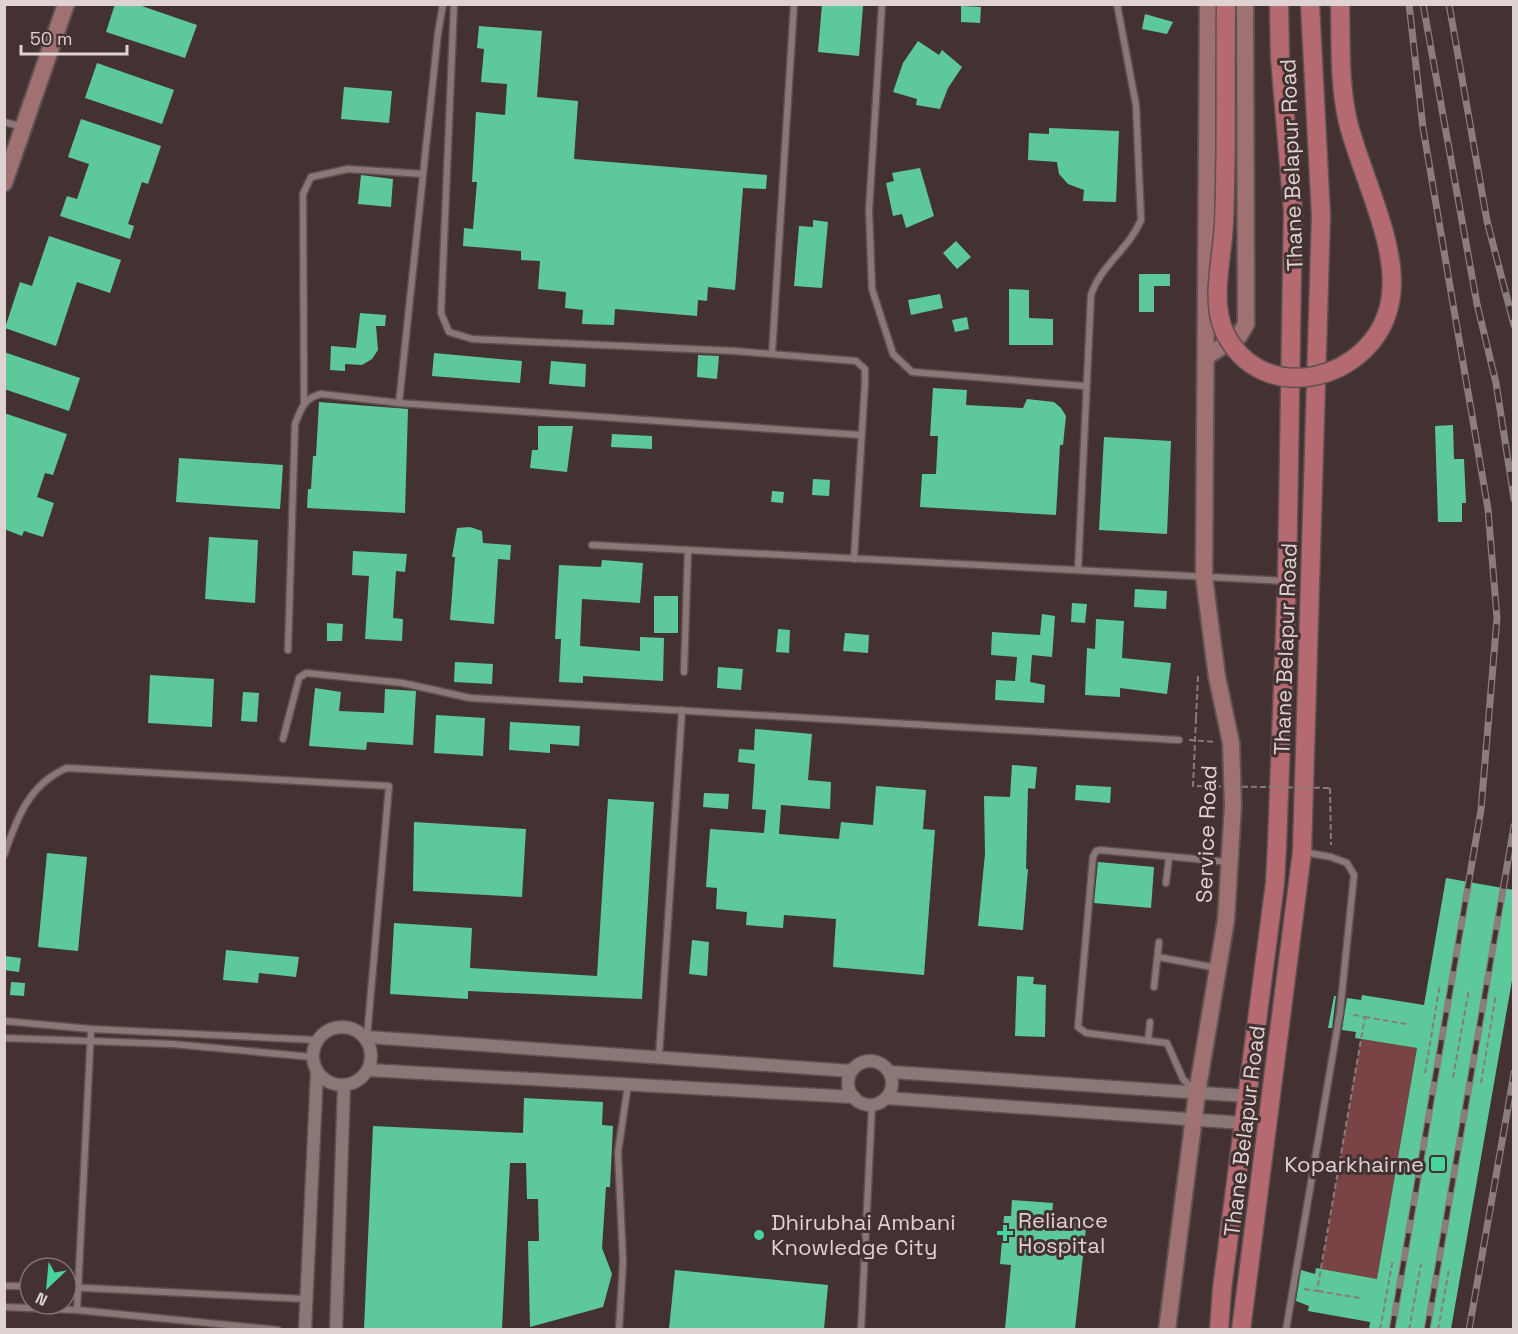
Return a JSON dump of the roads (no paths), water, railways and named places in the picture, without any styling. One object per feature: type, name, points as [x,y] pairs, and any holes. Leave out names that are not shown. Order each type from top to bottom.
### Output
[{"type":"main road","name":"Thane Belapur Road","points":[[1222,1288],[1275,883],[1287,581],[1293,212],[1280,58],[1279,4]]},
{"type":"main road","name":"Thane Belapur Road","points":[[1247,1292],[1302,852],[1321,216],[1310,4]]},
{"type":"main road","points":[[1211,5],[1225,202],[1218,305],[1224,331],[1242,354],[1257,367],[1276,375],[1306,377],[1330,372],[1348,364],[1363,353],[1377,337],[1385,322],[1393,285],[1387,239],[1366,184],[1348,120],[1341,63],[1340,4]]},
{"type":"main road","points":[[1211,1329],[1222,1288]]},
{"type":"main road","points":[[1219,1329],[1222,1288]]},
{"type":"main road","points":[[1241,1329],[1247,1292]]},
{"type":"main road","points":[[1247,1292],[1247,1329]]},
{"type":"street","points":[[4,183],[66,4]]},
{"type":"street","points":[[1207,356],[1239,336],[1246,324],[1245,4]]},
{"type":"street","name":"Service Road","points":[[1167,1329],[1197,1092],[1226,920],[1233,805],[1231,743],[1218,677],[1204,577],[1211,5]]},
{"type":"street","points":[[305,1329],[317,1071],[312,1057],[316,1040],[322,1033],[341,1026],[367,1036],[851,1071]]},
{"type":"street","points":[[317,1071],[328,1082],[344,1085],[362,1077],[368,1070],[371,1054],[367,1036]]},
{"type":"street","points":[[1243,1123],[886,1098],[873,1105],[859,1102],[848,1085],[851,1071],[863,1062],[871,1060],[878,1062],[891,1072],[1247,1096]]},
{"type":"street","points":[[368,1070],[854,1097]]},
{"type":"street","points":[[886,1098],[892,1086],[891,1072]]},
{"type":"street","points":[[336,1329],[344,1085]]},
{"type":"lane","points":[[399,402],[443,4]]},
{"type":"lane","points":[[454,4],[441,302],[441,313],[449,332],[472,339],[772,354],[856,361],[865,369],[854,559]]},
{"type":"lane","points":[[772,354],[794,4]]},
{"type":"lane","points":[[882,4],[869,210],[872,289],[893,354],[912,372],[1085,386]]},
{"type":"lane","points":[[1078,570],[1085,461],[1085,386],[1094,288],[1098,277],[1136,231],[1141,220],[1136,105],[1117,4]]},
{"type":"lane","points":[[4,122],[24,127]]},
{"type":"lane","points":[[288,650],[295,424],[304,402],[303,194],[311,177],[348,169],[423,174]]},
{"type":"lane","points":[[304,402],[321,394],[399,402],[861,435]]},
{"type":"lane","points":[[592,545],[1287,581]]},
{"type":"lane","points":[[684,672],[688,550]]},
{"type":"lane","points":[[283,739],[299,678],[306,672],[403,683],[470,698],[1179,740]]},
{"type":"lane","points":[[659,1056],[682,710]]},
{"type":"lane","points":[[4,855],[33,792],[48,776],[67,768],[389,786],[367,1036]]},
{"type":"lane","points":[[1197,1092],[1184,1079],[1169,1045],[1086,1033],[1078,1027],[1093,857],[1096,851],[1100,850],[1230,862]]},
{"type":"lane","points":[[1286,1329],[1340,1012],[1354,875],[1347,863],[1331,857],[1302,852]]},
{"type":"lane","points":[[1166,883],[1169,857]]},
{"type":"lane","points":[[1154,987],[1159,942]]},
{"type":"lane","points":[[1158,957],[1218,968]]},
{"type":"lane","points":[[4,1021],[91,1029],[316,1040]]},
{"type":"lane","points":[[1148,1041],[1150,1022]]},
{"type":"lane","points":[[78,1302],[91,1029]]},
{"type":"lane","points":[[4,1038],[172,1044],[312,1057]]},
{"type":"lane","points":[[619,1329],[623,1263],[618,1152],[628,1084]]},
{"type":"lane","points":[[861,1329],[873,1105]]},
{"type":"lane","points":[[80,1287],[307,1299]]},
{"type":"lane","points":[[78,1310],[278,1329]]},
{"type":"railway","points":[[1392,1330],[1481,810],[1497,618],[1488,509],[1423,128],[1409,4]]},
{"type":"railway","points":[[1423,4],[1477,304],[1496,383],[1514,499]]},
{"type":"railway","points":[[1449,4],[1487,221],[1514,325]]},
{"type":"railway","points":[[1427,1330],[1514,826]]},
{"type":"railway","points":[[1469,1330],[1514,1073]]},
{"type":"place","name":"Koparkhairne","points":[[1438,1164]]},
{"type":"place","name":"Reliance Hospital","points":[[1005,1233]]},
{"type":"place","name":"Dhirubhai Ambani Knowledge City","points":[[759,1235]]}]
